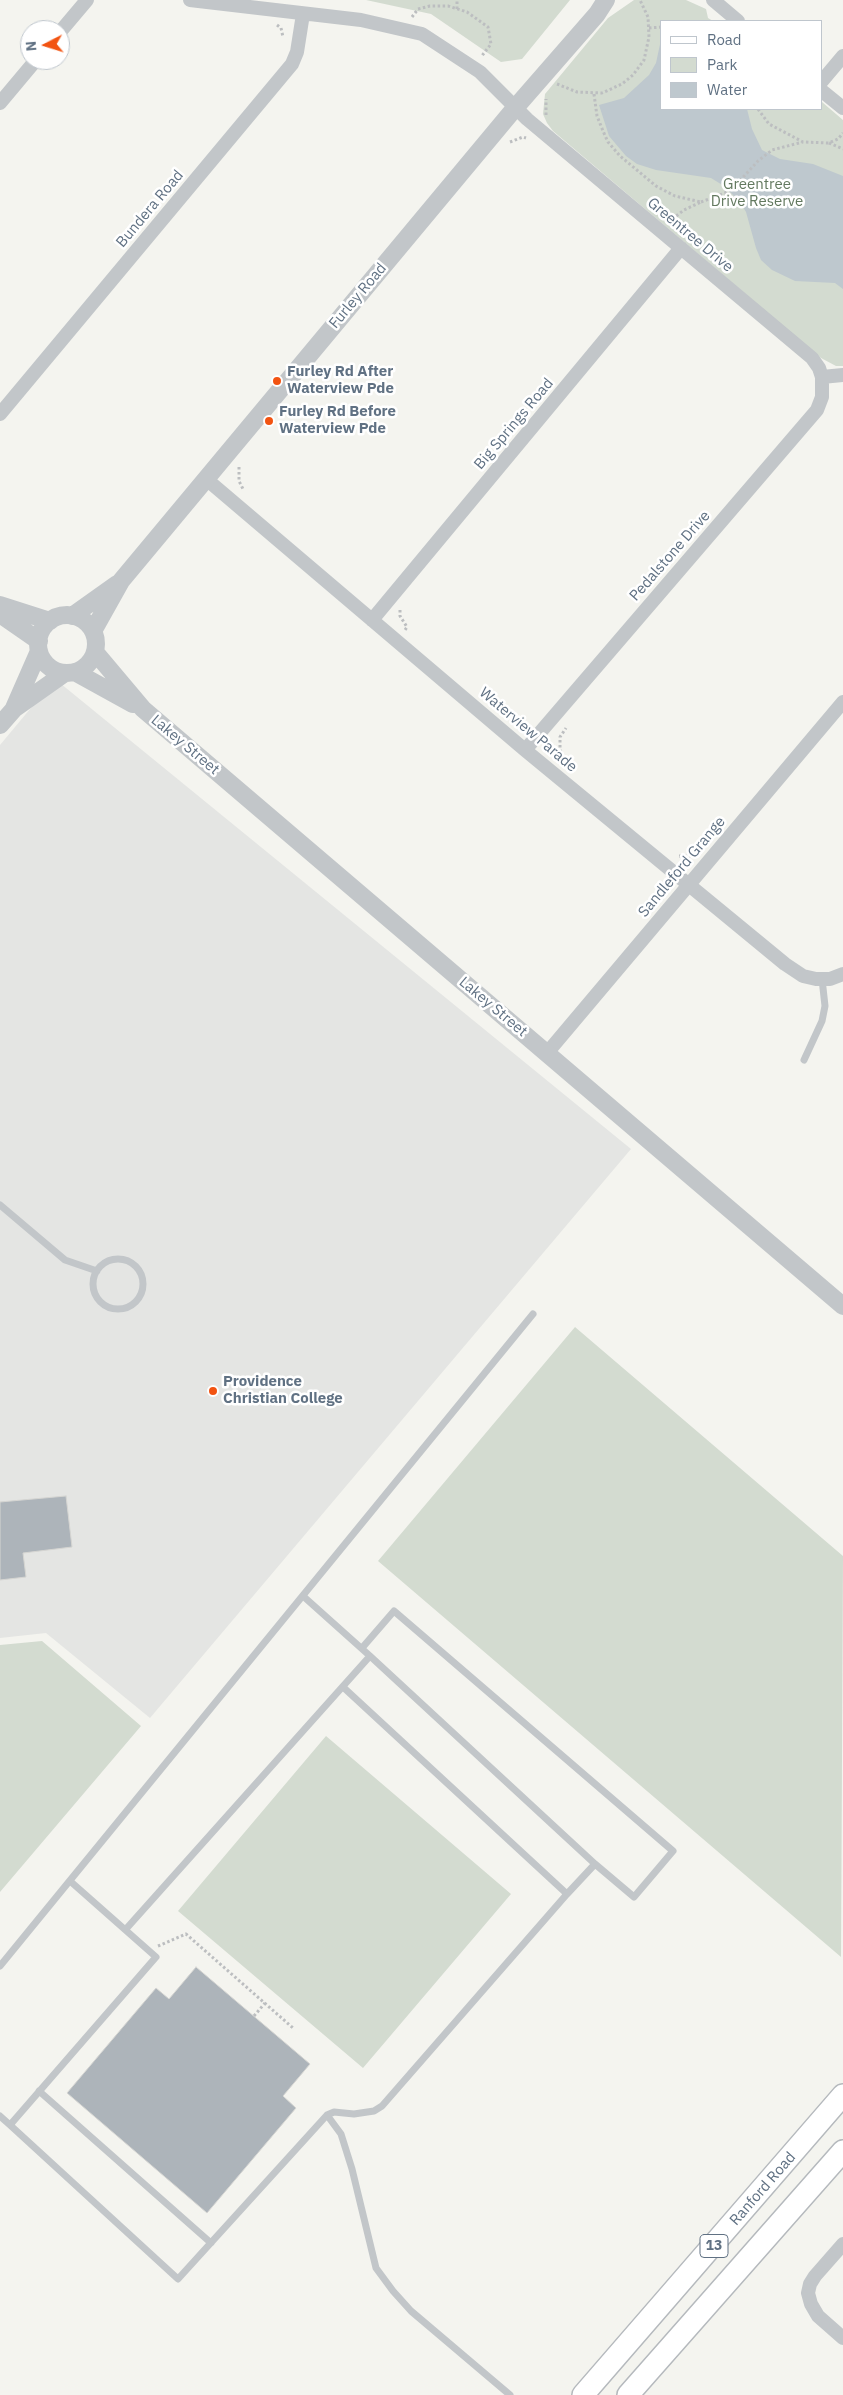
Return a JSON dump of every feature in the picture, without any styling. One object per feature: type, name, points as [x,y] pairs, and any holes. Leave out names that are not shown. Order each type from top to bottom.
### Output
[{"type":"main road","name":"Ranford Road","points":[[584,2395],[843,2095]]},
{"type":"main road","name":"13","points":[[628,2395],[843,2151]]},
{"type":"main road","points":[[613,2395],[636,2367],[664,2355]]},
{"type":"street","points":[[70,20],[87,0]]},
{"type":"street","name":"Greentree Drive","points":[[190,0],[360,20],[422,34],[480,72],[515,108],[812,358],[819,368],[822,377]]},
{"type":"street","name":"Furley Road","points":[[93,631],[121,580],[205,478],[602,7],[618,0]]},
{"type":"street","points":[[712,0],[737,20]]},
{"type":"street","name":"Bundera Road","points":[[0,414],[292,64],[297,52],[303,14]]},
{"type":"street","points":[[823,80],[843,56]]},
{"type":"street","points":[[0,103],[28,70]]},
{"type":"street","points":[[823,92],[843,108]]},
{"type":"street","name":"Big Springs Road","points":[[372,620],[681,248]]},
{"type":"street","points":[[822,377],[843,375]]},
{"type":"street","name":"Pedalstone Drive","points":[[525,750],[817,410],[822,397],[822,377]]},
{"type":"street","name":"Waterview Parade","points":[[205,478],[525,750],[803,976],[830,979],[843,974]]},
{"type":"street","name":"Furley Road","points":[[72,616],[121,580]]},
{"type":"street","points":[[0,606],[50,621]]},
{"type":"street","name":"Lakey Street","points":[[0,614],[39,646],[49,666],[70,672],[143,709]]},
{"type":"street","points":[[0,725],[14,709],[90,661],[95,652],[95,638],[93,631],[81,618],[72,616],[57,617],[50,621],[40,633],[39,646],[14,709]]},
{"type":"street","name":"Lakey Street","points":[[95,652],[143,709],[843,1306]]},
{"type":"street","name":"Sandleford Grange","points":[[547,1053],[843,702]]},
{"type":"street","points":[[843,2244],[815,2276],[810,2284],[808,2293],[811,2304],[818,2316],[843,2338]]},
{"type":"lane","points":[[804,1060],[822,1020],[825,1006],[822,979]]},
{"type":"lane","points":[[0,1205],[65,1260],[97,1272]]},
{"type":"lane","points":[[125,1260],[132,1263],[142,1276],[143,1285],[137,1300],[123,1309],[107,1307],[95,1295],[94,1287],[97,1272],[109,1261],[125,1260]]},
{"type":"lane","points":[[0,1966],[533,1314]]},
{"type":"lane","points":[[303,1596],[362,1648],[595,1864],[634,1897],[673,1851],[394,1611],[362,1648]]},
{"type":"lane","points":[[126,1929],[370,1656]]},
{"type":"lane","points":[[342,1687],[567,1894]]},
{"type":"lane","points":[[0,2116],[178,2279],[327,2115],[334,2112],[354,2114],[374,2112],[382,2106],[595,1864]]},
{"type":"lane","points":[[10,2124],[156,1956],[70,1881]]},
{"type":"lane","points":[[39,2091],[211,2243]]},
{"type":"lane","points":[[327,2115],[341,2134],[352,2169],[376,2268],[411,2311],[510,2395]]},
{"type":"path","points":[[457,0],[457,9]]},
{"type":"path","points":[[557,84],[568,90],[594,94],[609,91],[622,84],[639,68],[648,47],[648,16],[640,0]]},
{"type":"path","points":[[408,21],[418,9],[430,6],[448,6],[467,12],[488,27],[490,44],[480,59]]},
{"type":"path","points":[[648,28],[660,27]]},
{"type":"path","points":[[594,94],[597,116],[603,131],[608,142],[620,156],[656,186],[675,196],[701,202]]},
{"type":"path","points":[[759,110],[769,124],[785,135],[802,142]]},
{"type":"path","points":[[829,143],[838,139],[843,133]]},
{"type":"path","points":[[661,231],[684,210],[725,193],[746,176],[758,161],[772,150],[802,142],[829,143],[843,149]]},
{"type":"path","points":[[564,762],[560,749],[560,738],[567,726]]},
{"type":"path","points":[[149,1950],[186,1934],[293,2028]]},
{"type":"path","points":[[254,2016],[265,2004]]},
{"type":"shaded area","name":"Providence Christian College","points":[[55,679],[631,1149],[150,1718],[46,1633],[0,1638],[0,745]]},
{"type":"green space","points":[[366,0],[570,0],[522,59],[501,62],[431,14]]},
{"type":"green space","name":"Greentree Drive Reserve","points":[[634,0],[686,0],[706,9],[708,18],[711,20],[660,20],[660,110],[823,110],[823,103],[843,120],[843,366],[836,366],[821,358],[553,131],[547,123],[543,114],[545,94],[608,18]]},
{"type":"green space","points":[[575,1327],[843,1556],[841,1957],[378,1561]]},
{"type":"green space","points":[[42,1641],[141,1726],[0,1892],[0,1645]]},
{"type":"green space","points":[[326,1736],[511,1894],[363,2068],[178,1911]]},
{"type":"water","points":[[660,44],[660,110],[747,110],[752,129],[762,150],[780,159],[813,164],[843,176],[843,289],[835,283],[795,281],[772,270],[761,260],[746,212],[740,202],[724,186],[711,178],[656,170],[637,164],[626,156],[609,136],[599,105],[624,98],[649,75],[656,63]]},
{"type":"building","points":[[66,1496],[72,1547],[23,1553],[26,1577],[0,1580],[0,1502]]},
{"type":"building","points":[[196,1967],[310,2064],[283,2096],[296,2108],[207,2213],[67,2093],[156,1988],[169,1999]]},
{"type":"place","name":"Furley Rd After Waterview Pde","points":[[277,381]]},
{"type":"place","name":"Furley Rd Before Waterview Pde","points":[[269,421]]},
{"type":"place","name":"Providence Christian College","points":[[213,1391]]}]
